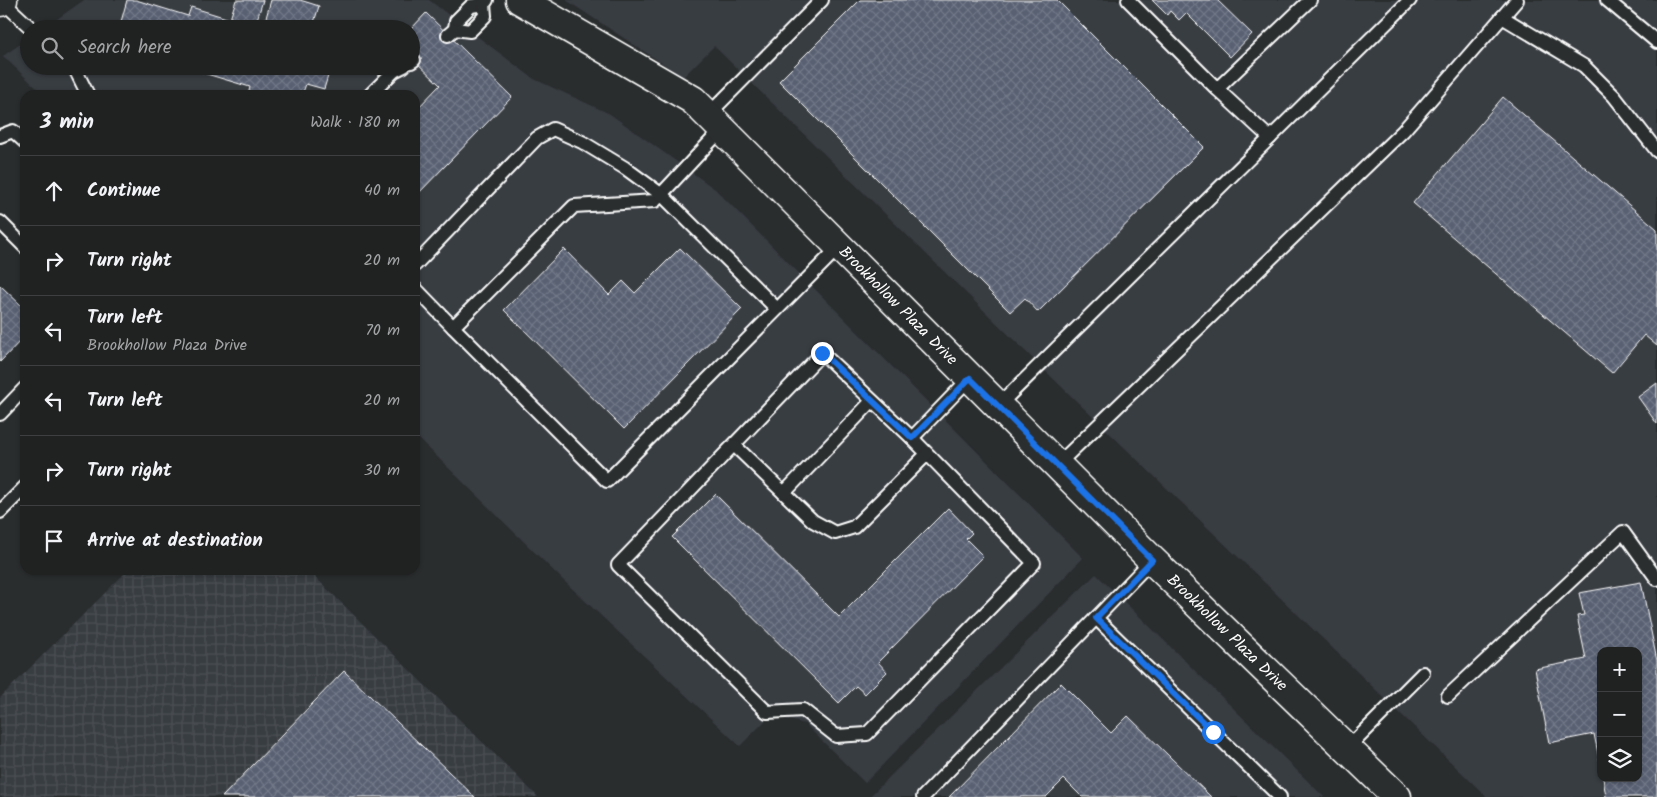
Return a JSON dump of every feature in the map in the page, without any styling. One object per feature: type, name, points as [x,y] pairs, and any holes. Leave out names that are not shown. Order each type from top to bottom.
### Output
[{"type":"street","name":"Brookhollow Plaza Drive","points":[[520,0],[693,100],[1152,560],[1397,797]]},
{"type":"lane","points":[[453,327],[574,206],[656,201],[715,122],[822,0]]},
{"type":"lane","points":[[1128,0],[1217,89],[1270,138]]},
{"type":"lane","points":[[1217,89],[1310,0]]},
{"type":"lane","points":[[998,406],[1410,0]]},
{"type":"lane","points":[[1057,465],[1402,131],[1517,0]]},
{"type":"lane","points":[[1607,0],[1657,42]]},
{"type":"lane","points":[[1,1],[22,20]]},
{"type":"lane","points":[[452,32],[456,20],[471,6],[486,2]]},
{"type":"lane","points":[[1502,17],[1584,66],[1614,96],[1657,151]]},
{"type":"lane","points":[[77,75],[85,90]]},
{"type":"lane","points":[[375,90],[390,75]]},
{"type":"lane","points":[[420,260],[537,138],[553,129],[582,142],[625,168],[662,195],[777,309]]},
{"type":"lane","points":[[0,136],[13,131],[20,137]]},
{"type":"lane","points":[[0,222],[20,241]]},
{"type":"lane","points":[[420,293],[607,480],[839,247]]},
{"type":"lane","points":[[822,353],[912,438],[1034,563],[867,734],[836,736],[803,710],[768,712],[618,565],[822,353]]},
{"type":"lane","points":[[912,438],[970,378]]},
{"type":"lane","points":[[0,414],[20,393]]},
{"type":"lane","points":[[784,493],[872,401]]},
{"type":"lane","points":[[734,445],[813,521],[835,533],[854,527],[927,454]]},
{"type":"lane","points":[[0,512],[20,491]]},
{"type":"lane","points":[[1448,696],[1623,532],[1657,579]]},
{"type":"lane","points":[[923,797],[1152,560]]},
{"type":"lane","points":[[1096,618],[1280,797]]},
{"type":"lane","points":[[1347,749],[1423,673]]},
{"type":"shaded area","points":[[84,0],[429,0],[534,79],[610,114],[715,189],[1083,558],[865,783],[805,724],[782,718],[768,718],[740,746],[564,581],[420,440],[420,90],[39,90],[23,75],[420,75],[420,20],[56,20]]},
{"type":"shaded area","points":[[566,0],[1657,0],[1657,797],[1487,797],[1067,392],[714,46],[683,77]]},
{"type":"shaded area","points":[[20,44],[20,72],[3,56]]},
{"type":"shaded area","points":[[1096,574],[1324,797],[869,797]]},
{"type":"shaded area","points":[[123,575],[313,575],[538,797],[0,797],[0,698]]},
{"type":"building","points":[[127,0],[136,0],[188,16],[191,7],[230,19],[236,0],[263,0],[257,20],[121,20]]},
{"type":"building","points":[[271,0],[300,0],[319,6],[315,20],[265,20]]},
{"type":"building","points":[[860,0],[1057,0],[1204,147],[1038,312],[1025,298],[1010,312],[779,81]]},
{"type":"building","points":[[1152,0],[1217,0],[1252,34],[1230,57],[1186,13],[1179,20],[1170,11],[1167,15]]},
{"type":"building","points":[[426,13],[512,97],[420,192],[420,106],[440,85],[420,66],[419,20]]},
{"type":"building","points":[[210,75],[328,75],[324,89],[306,84],[304,90],[249,90],[250,87]]},
{"type":"building","points":[[1503,97],[1657,229],[1657,346],[1644,335],[1612,373],[1413,203]]},
{"type":"building","points":[[680,248],[742,309],[624,429],[504,310],[564,249],[609,295],[623,281],[635,293]]},
{"type":"building","points":[[0,285],[20,304],[20,341],[0,362]]},
{"type":"building","points":[[1657,383],[1657,424],[1638,397]]},
{"type":"building","points":[[715,494],[839,617],[948,508],[972,533],[966,539],[983,556],[878,662],[887,672],[865,694],[856,686],[839,703],[672,537]]},
{"type":"building","points":[[1641,582],[1657,661],[1657,797],[1606,797],[1604,782],[1642,782],[1642,647],[1597,647],[1597,749],[1594,734],[1549,743],[1535,669],[1586,659],[1577,616],[1584,615],[1579,593]]},
{"type":"building","points":[[344,671],[475,797],[222,797]]},
{"type":"building","points":[[1061,683],[1111,733],[1128,716],[1211,797],[1082,797],[1064,779],[1046,797],[949,797]]},
{"type":"route","points":[[822,353],[912,438],[970,378],[1152,560],[1096,618],[1213,732]]}]
